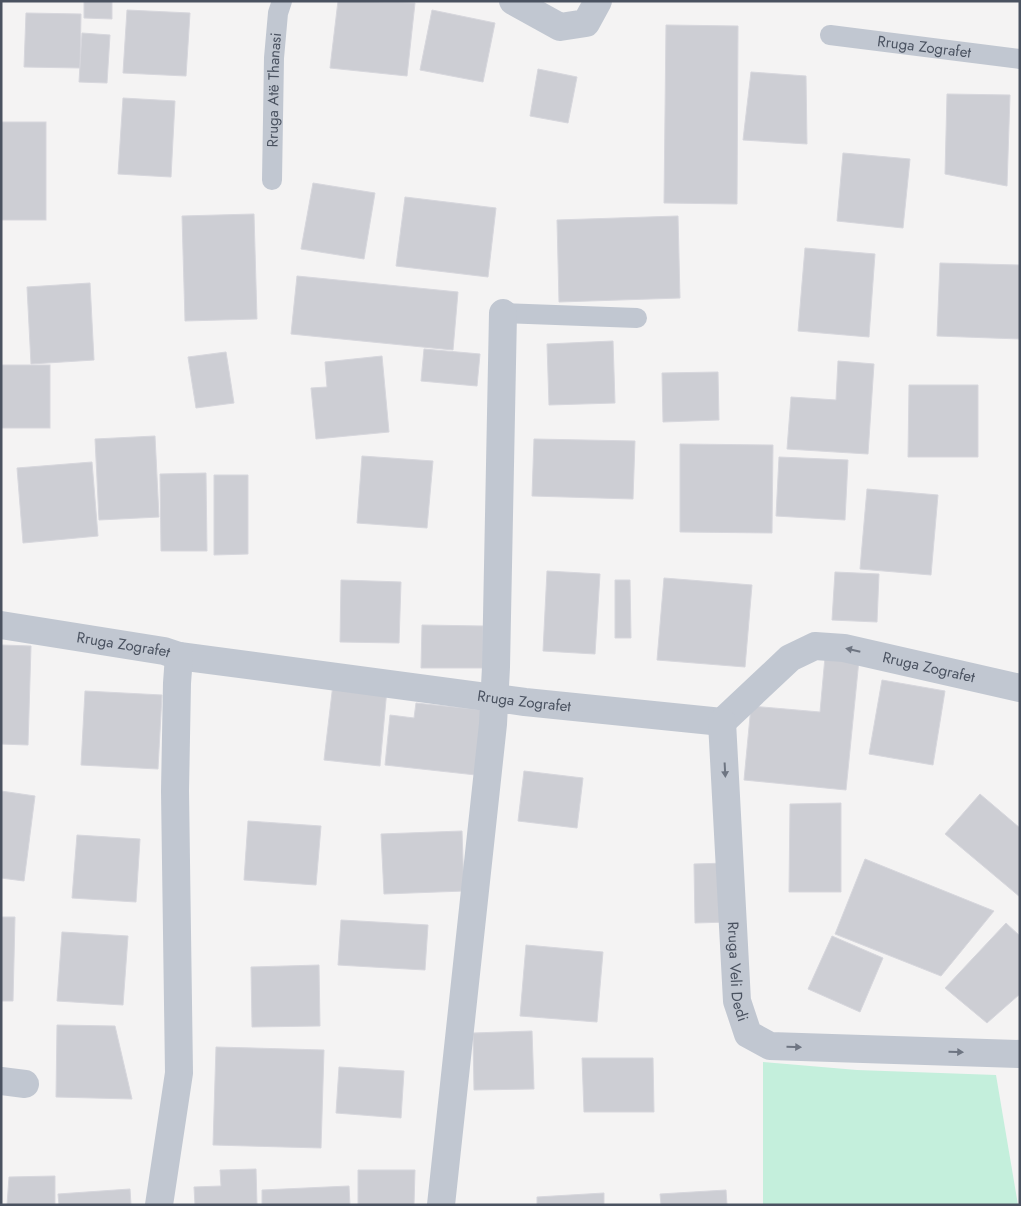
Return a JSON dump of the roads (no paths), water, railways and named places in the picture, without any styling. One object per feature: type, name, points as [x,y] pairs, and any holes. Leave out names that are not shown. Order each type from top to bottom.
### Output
[{"type":"street","points":[[513,1],[560,27],[586,23],[598,1]]},
{"type":"street","points":[[442,1205],[493,724],[496,667],[503,313]]},
{"type":"street","name":"Rruga Zografet","points":[[1,625],[164,651],[179,656],[493,698],[722,722],[790,658],[815,646],[844,648],[1020,688]]},
{"type":"street","points":[[159,1205],[179,1073],[174,791],[176,683],[179,656]]},
{"type":"street","name":"Rruga Veli Dedi","points":[[722,722],[737,1001],[748,1034],[770,1046],[1020,1054]]},
{"type":"lane","name":"Rruga Atë Thanasi","points":[[272,180],[274,58],[278,14],[282,1]]},
{"type":"lane","name":"Rruga Zografet","points":[[830,35],[1020,59]]},
{"type":"lane","points":[[503,313],[636,318]]}]
